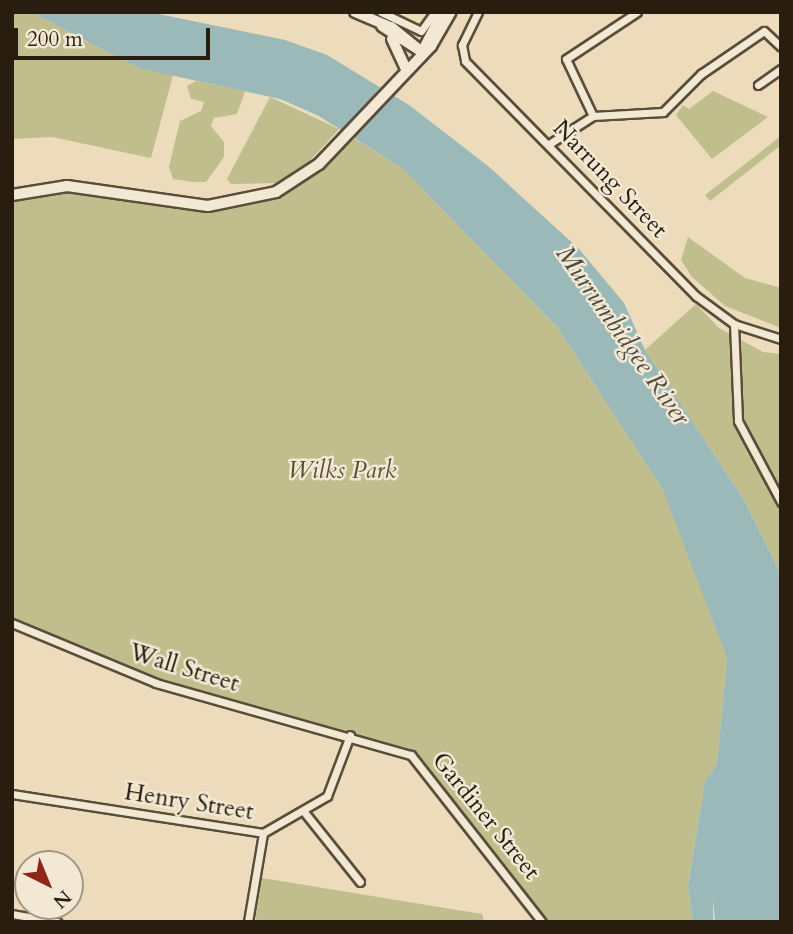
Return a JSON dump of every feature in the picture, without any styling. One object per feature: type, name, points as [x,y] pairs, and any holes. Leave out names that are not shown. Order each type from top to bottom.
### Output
[{"type":"main road","points":[[355,12],[422,52]]},
{"type":"main road","points":[[422,52],[443,12]]},
{"type":"main road","points":[[12,195],[67,186],[167,204],[248,202],[319,164],[422,52],[451,12]]},
{"type":"main road","points":[[384,29],[404,72]]},
{"type":"street","points":[[381,12],[421,31],[435,12]]},
{"type":"street","name":"Narrung Street","points":[[478,12],[461,56],[696,296],[734,324],[781,339]]},
{"type":"street","points":[[593,116],[566,59],[637,12]]},
{"type":"street","points":[[549,144],[593,116],[663,111],[701,74],[764,31],[781,47]]},
{"type":"street","points":[[758,85],[781,69]]},
{"type":"street","points":[[734,324],[738,421],[781,502]]},
{"type":"street","name":"Wall Street","points":[[12,623],[156,683],[350,735]]},
{"type":"street","name":"Henry Street","points":[[12,793],[263,833],[305,813],[333,789],[350,735]]},
{"type":"street","name":"Gardiner Street","points":[[350,735],[418,762],[542,922]]},
{"type":"street","points":[[305,813],[360,883]]},
{"type":"street","points":[[248,922],[263,833]]},
{"type":"street","points":[[12,915],[57,922]]},
{"type":"green space","points":[[12,12],[31,12],[138,68],[173,75],[151,158],[52,137],[12,139]]},
{"type":"green space","points":[[196,81],[245,91],[237,114],[214,118],[211,126],[224,142],[224,157],[206,182],[173,179],[169,167],[180,121],[201,111],[204,102],[191,99],[187,86]]},
{"type":"green space","points":[[713,91],[768,117],[712,159],[676,115],[683,105],[689,109]]},
{"type":"green space","points":[[270,97],[339,129],[307,164],[276,183],[231,184],[227,179]]},
{"type":"green space","name":"Wilks Park","points":[[350,136],[402,168],[557,327],[663,490],[691,551],[727,658],[717,764],[705,781],[688,884],[693,922],[542,922],[411,755],[176,690],[12,623],[12,195],[47,186],[208,206],[276,192]]},
{"type":"green space","points":[[781,136],[781,145],[710,201],[705,195]]},
{"type":"green space","points":[[688,237],[745,278],[781,288],[781,328],[725,306],[692,277],[681,260]]},
{"type":"green space","points":[[696,304],[719,328],[763,352],[781,354],[781,574],[743,498],[645,350]]},
{"type":"green space","points":[[262,878],[482,914],[484,922],[255,922]]},
{"type":"water","name":"Murrumbidgee River","points":[[31,12],[149,12],[285,40],[327,55],[409,105],[488,166],[579,249],[624,303],[645,350],[743,498],[781,574],[781,922],[715,922],[713,899],[713,922],[693,922],[688,885],[705,781],[717,764],[727,658],[663,490],[557,327],[402,168],[317,115],[280,99],[138,68]]}]
